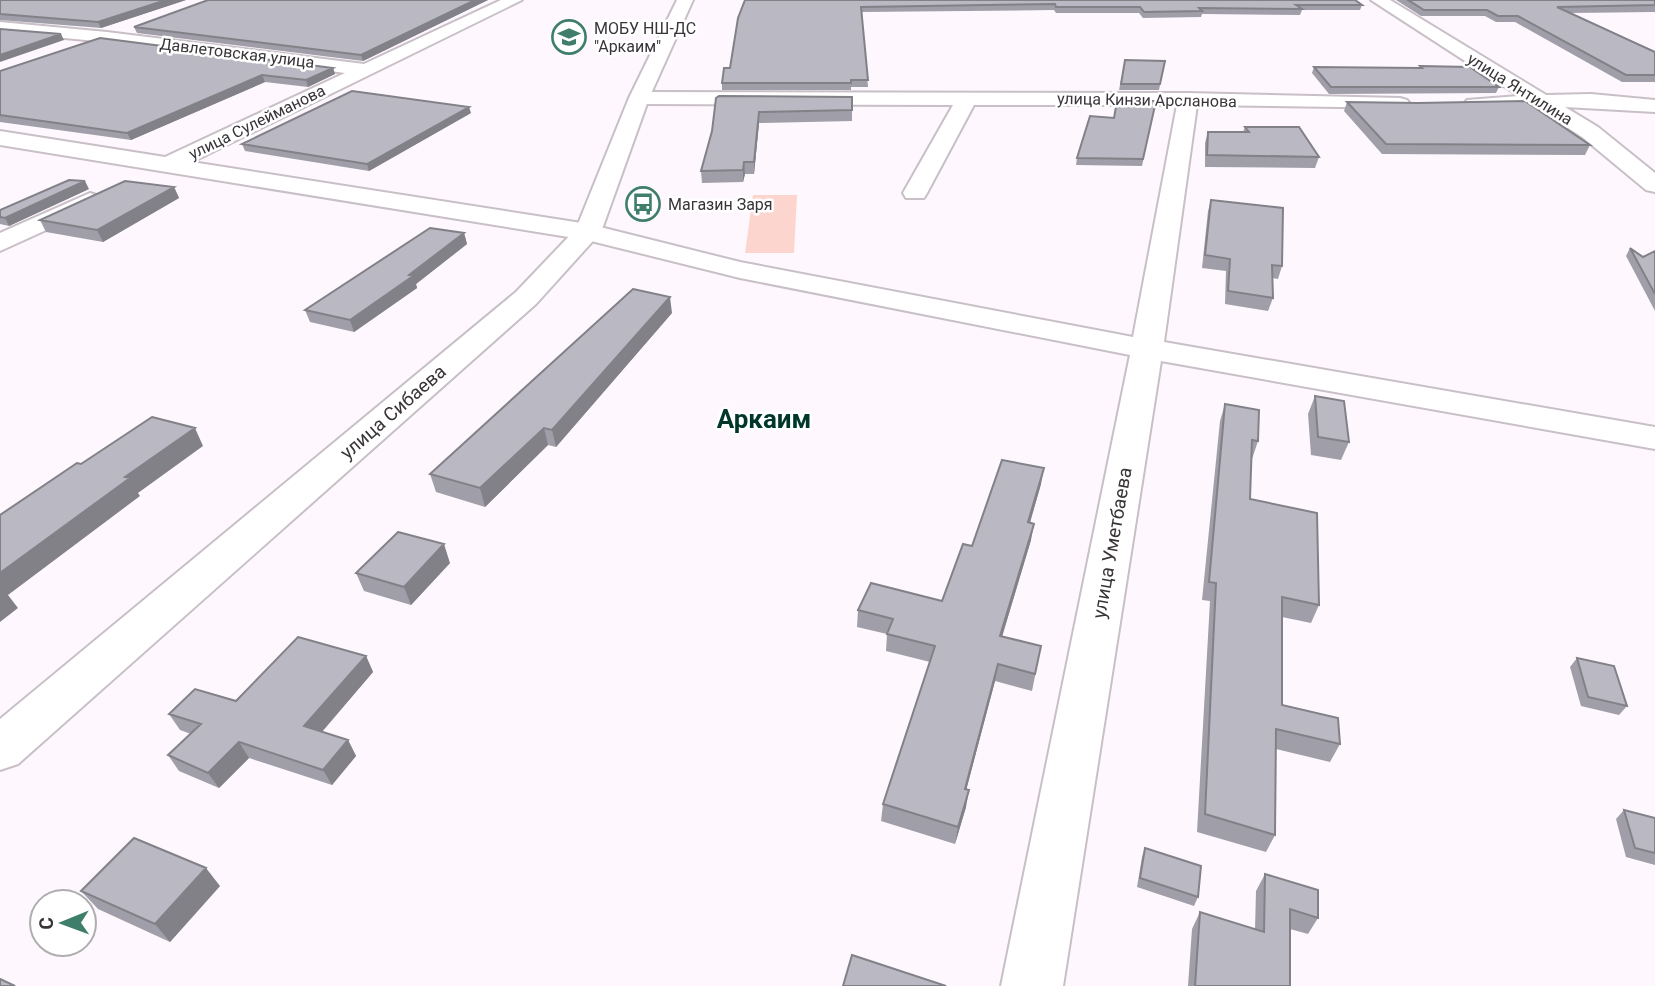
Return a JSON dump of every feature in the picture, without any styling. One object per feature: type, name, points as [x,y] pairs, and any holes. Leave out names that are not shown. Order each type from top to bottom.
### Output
[{"type":"street","name":"улица Сулейманова","points":[[134,181],[514,0]]},
{"type":"street","name":"улица Сибаева","points":[[0,749],[526,298],[588,232],[639,98],[685,0]]},
{"type":"street","name":"улица Янтилина","points":[[1379,0],[1590,132],[1655,185]]},
{"type":"street","name":"Давлетовская улица","points":[[60,52],[146,23]]},
{"type":"street","name":"Давлетовская улица","points":[[0,27],[107,37],[366,70]]},
{"type":"street","name":"улица Кинзи Арсланова","points":[[639,98],[1188,99],[1426,104]]},
{"type":"street","points":[[915,193],[967,99]]},
{"type":"street","name":"улица Уметбаева","points":[[1032,986],[1147,349],[1188,99]]},
{"type":"street","points":[[1450,104],[1591,100],[1655,106]]},
{"type":"street","points":[[0,138],[588,232],[740,270],[1147,349],[1655,438]]},
{"type":"street","points":[[0,243],[110,192]]},
{"type":"shaded area","points":[[753,195],[797,195],[794,253],[745,253]]},
{"type":"building","points":[[0,0],[166,0],[98,22],[0,14]]},
{"type":"building","points":[[208,0],[475,0],[361,55],[134,27]]},
{"type":"building","points":[[745,0],[1355,0],[1362,5],[1296,5],[1302,9],[1199,8],[1202,11],[1144,12],[1140,7],[1056,7],[1055,4],[861,7],[868,80],[851,80],[851,83],[722,83],[724,68],[730,68],[738,18]]},
{"type":"building","points":[[1408,0],[1655,0],[1655,5],[1557,7],[1655,52],[1655,75],[1626,75],[1518,16],[1498,16],[1487,10],[1424,10]]},
{"type":"building","points":[[0,29],[61,34],[0,55]]},
{"type":"building","points":[[100,38],[333,68],[306,80],[262,75],[127,133],[0,115],[0,71]]},
{"type":"building","points":[[1125,60],[1165,61],[1160,84],[1121,84]]},
{"type":"building","points":[[1420,66],[1470,67],[1499,87],[1331,87],[1314,67],[1422,68]]},
{"type":"building","points":[[352,91],[469,107],[367,164],[242,144]]},
{"type":"building","points":[[852,97],[852,110],[759,112],[754,162],[744,162],[743,170],[701,171],[712,131],[716,98]]},
{"type":"building","points":[[1117,101],[1156,101],[1143,159],[1077,158],[1090,116],[1114,118]]},
{"type":"building","points":[[1525,101],[1590,145],[1386,144],[1347,102],[1418,103]]},
{"type":"building","points":[[1245,127],[1299,127],[1319,157],[1207,155],[1208,132],[1249,132]]},
{"type":"building","points":[[69,180],[85,181],[5,218],[0,217],[0,210]]},
{"type":"building","points":[[125,181],[174,187],[97,230],[40,220]]},
{"type":"building","points":[[1211,200],[1283,208],[1282,266],[1272,265],[1273,298],[1228,291],[1230,259],[1205,255]]},
{"type":"building","points":[[430,228],[464,233],[409,275],[413,276],[350,320],[305,310]]},
{"type":"building","points":[[1630,248],[1643,257],[1655,251],[1655,294]]},
{"type":"building","points":[[633,289],[670,297],[552,430],[544,428],[480,488],[430,474]]},
{"type":"building","points":[[1315,396],[1344,401],[1349,442],[1318,437]]},
{"type":"building","points":[[1225,404],[1259,410],[1258,441],[1252,440],[1250,499],[1317,513],[1319,605],[1282,597],[1282,705],[1338,718],[1340,744],[1276,729],[1275,835],[1205,814],[1216,583],[1209,582]]},
{"type":"building","points":[[152,417],[195,428],[125,477],[130,478],[0,573],[0,515]]},
{"type":"building","points":[[1002,460],[1044,468],[1028,522],[1034,524],[1000,636],[1041,646],[1035,674],[998,664],[965,789],[969,790],[958,827],[883,804],[935,646],[887,634],[893,619],[858,610],[871,583],[942,601],[963,544],[972,546]]},
{"type":"building","points":[[398,532],[444,544],[404,587],[356,573]]},
{"type":"building","points":[[298,637],[366,656],[304,726],[348,740],[323,770],[239,742],[208,773],[168,755],[201,724],[169,714],[195,689],[236,701]]},
{"type":"building","points":[[1577,658],[1614,666],[1627,706],[1588,697]]},
{"type":"building","points":[[1624,810],[1655,818],[1655,853],[1635,848]]},
{"type":"building","points":[[134,838],[206,868],[155,924],[98,899],[98,888],[84,888]]},
{"type":"building","points":[[1145,848],[1201,866],[1198,897],[1140,878]]},
{"type":"building","points":[[1265,874],[1318,890],[1318,918],[1290,909],[1290,986],[1195,986],[1200,912],[1264,932]]},
{"type":"building","points":[[852,955],[946,986],[843,986]]},
{"type":"building","points":[[0,979],[15,986],[0,986]]},
{"type":"place","name":"МОБУ НШ-ДС \"Аркаим\"","points":[[569,37]]},
{"type":"place","name":"Магазин Заря","points":[[643,204]]},
{"type":"district","name":"Аркаим","points":[[764,419]]}]
